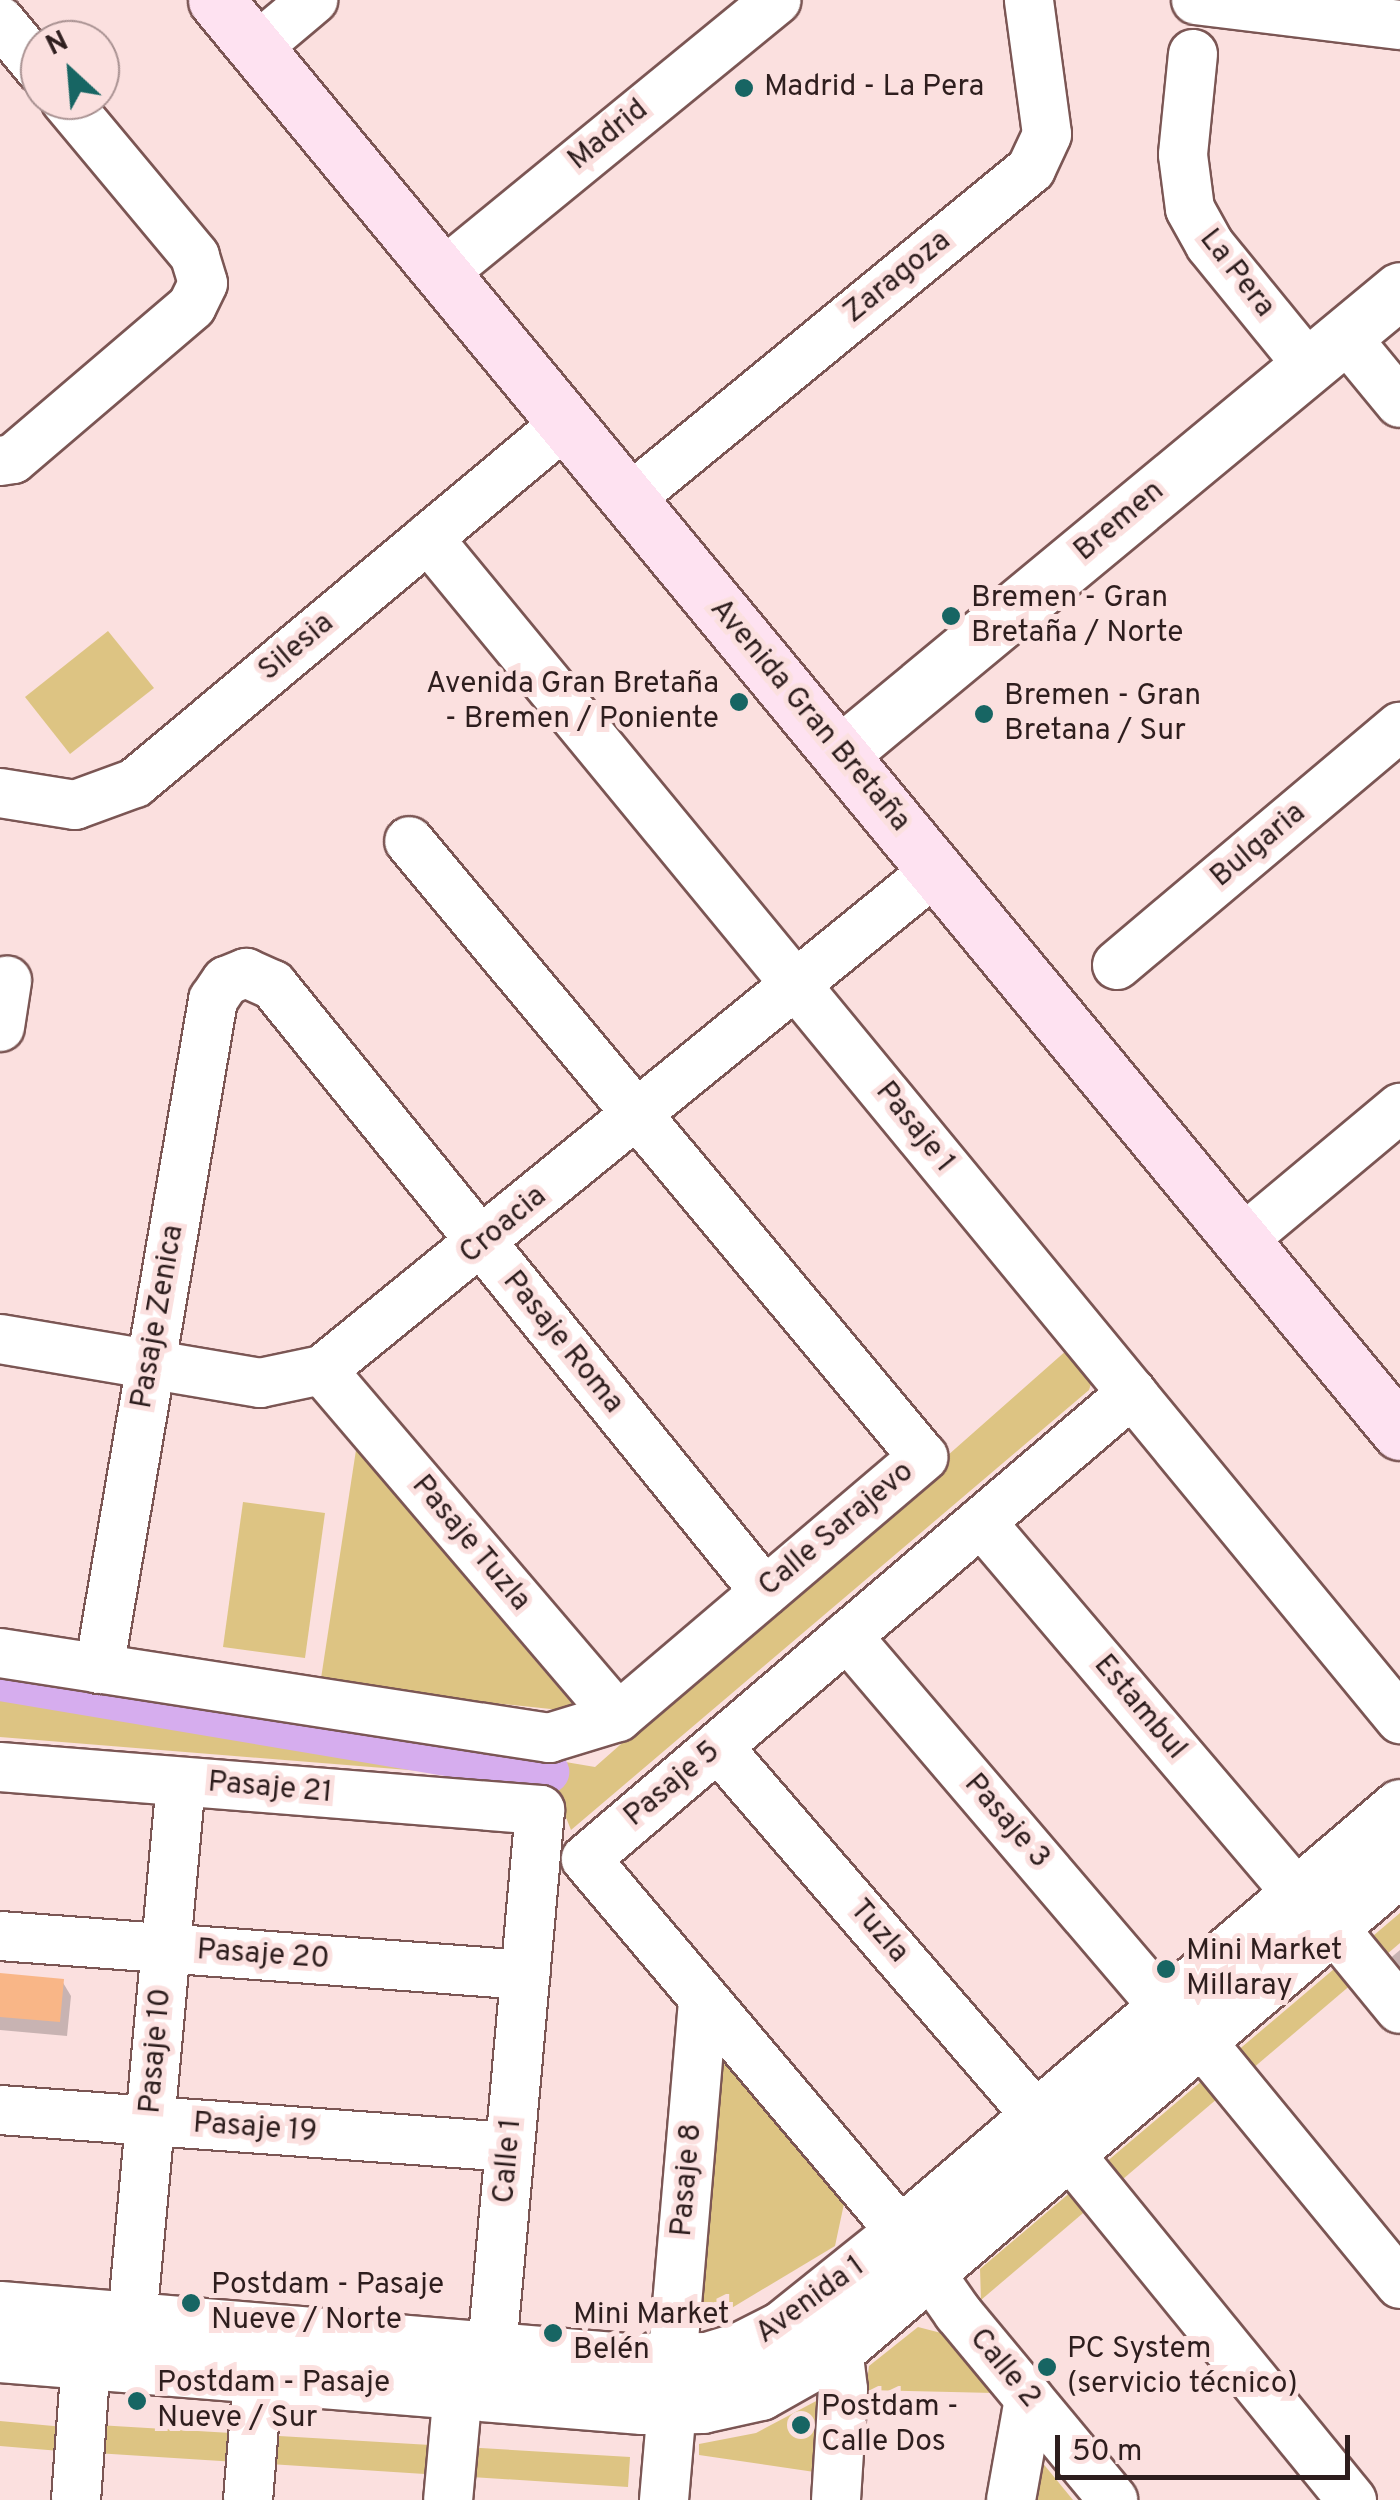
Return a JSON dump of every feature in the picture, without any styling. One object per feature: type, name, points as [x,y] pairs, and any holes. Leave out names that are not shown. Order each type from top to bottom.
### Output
[{"type":"main road","name":"Avenida Gran Bretaña","points":[[216,0],[1400,1432]]},
{"type":"street","points":[[256,48],[313,0]]},
{"type":"street","name":"Madrid","points":[[443,273],[776,0]]},
{"type":"street","name":"Zaragoza","points":[[629,499],[1032,169],[1047,134],[1028,0]]},
{"type":"street","points":[[1196,0],[1400,25]]},
{"type":"street","points":[[0,21],[20,45]]},
{"type":"street","name":"La Pera","points":[[1193,54],[1184,155],[1190,209],[1210,244],[1326,350],[1400,403]]},
{"type":"street","points":[[0,461],[12,459],[192,306],[203,283],[195,256],[83,120]]},
{"type":"street","name":"Bremen","points":[[840,754],[1400,290]]},
{"type":"street","name":"Silesia","points":[[0,793],[75,805],[116,794],[567,422]]},
{"type":"street","name":"Pasaje 1","points":[[428,538],[1400,1719]]},
{"type":"street","name":"Bulgaria","points":[[1117,965],[1400,728]]},
{"type":"street","name":"Calle Sarajevo","points":[[0,1653],[503,1734],[549,1738],[618,1717],[923,1457],[409,840]]},
{"type":"street","name":"Croacia","points":[[0,1339],[260,1382],[322,1370],[482,1244],[936,870]]},
{"type":"street","name":"Pasaje Roma","points":[[236,975],[256,974],[274,985],[765,1592]]},
{"type":"street","name":"Pasaje Zenica","points":[[99,1669],[213,1000],[236,975]]},
{"type":"street","points":[[1242,1240],[1400,1108]]},
{"type":"street","name":"Pasaje Tuzla","points":[[322,1370],[618,1717]]},
{"type":"street","name":"Pasaje 5","points":[[586,1858],[1132,1393]]},
{"type":"street","name":"Estambul","points":[[981,1522],[1400,2009]]},
{"type":"street","name":"Pasaje 3","points":[[848,1636],[1182,2023],[1400,2284]]},
{"type":"street","name":"Tuzla","points":[[718,1747],[1052,2134],[1352,2500]]},
{"type":"street","name":"Pasaje 21","points":[[0,1767],[540,1810]]},
{"type":"street","name":"Pasaje 10","points":[[132,2320],[181,1782]]},
{"type":"street","name":"Avenida 1","points":[[0,2310],[492,2349],[672,2385],[782,2329],[914,2252],[1315,1910],[1400,1807]]},
{"type":"street","name":"Calle 1","points":[[492,2349],[540,1810]]},
{"type":"street","points":[[536,1861],[586,1858],[914,2252]]},
{"type":"street","name":"Avenida 1","points":[[1315,1910],[1400,1867]]},
{"type":"street","name":"Pasaje 20","points":[[0,1936],[526,1975]]},
{"type":"street","name":"Pasaje 8","points":[[664,2500],[704,1998]]},
{"type":"street","name":"Pasaje 19","points":[[0,2110],[510,2148]]},
{"type":"street","name":"Avenida 1","points":[[0,2354],[458,2390],[672,2385],[760,2392],[838,2348],[914,2252]]},
{"type":"street","name":"Calle 2","points":[[914,2252],[1113,2500]]},
{"type":"street","points":[[836,2500],[843,2389],[838,2348]]},
{"type":"street","points":[[448,2500],[458,2390],[492,2349]]},
{"type":"street","points":[[76,2500],[86,2362]]},
{"type":"street","points":[[248,2500],[258,2375]]},
{"type":"street","points":[[1011,2500],[1029,2399]]},
{"type":"shaded area","points":[[108,631],[154,688],[70,754],[25,697]]},
{"type":"shaded area","points":[[1076,1342],[1096,1369],[1089,1390],[571,1830],[557,1795],[507,1778],[0,1737],[0,1666],[595,1767]]},
{"type":"shaded area","points":[[356,1450],[579,1712],[320,1685]]},
{"type":"shaded area","points":[[243,1502],[325,1513],[305,1658],[223,1647]]},
{"type":"shaded area","points":[[1400,1913],[1400,1943],[981,2300],[980,2269]]},
{"type":"shaded area","points":[[718,2051],[845,2199],[835,2246],[720,2315],[696,2317]]},
{"type":"shaded area","points":[[918,2327],[945,2334],[994,2393],[866,2390],[869,2366]]},
{"type":"shaded area","points":[[835,2391],[828,2474],[699,2455],[699,2444],[756,2433]]},
{"type":"shaded area","points":[[0,2421],[64,2427],[60,2451],[0,2446]]},
{"type":"shaded area","points":[[81,2424],[630,2457],[628,2487],[80,2452]]},
{"type":"shaded area","points":[[1041,2461],[1073,2500],[1038,2500]]},
{"type":"building","points":[[0,1973],[64,1979],[60,2022],[0,2017]]},
{"type":"waterway","points":[[0,1680],[548,1772]]},
{"type":"place","name":"Madrid - La Pera","points":[[744,88]]},
{"type":"place","name":"Bremen - Gran Bretaña / Norte","points":[[951,616]]},
{"type":"place","name":"Avenida Gran Bretaña - Bremen / Poniente","points":[[739,702]]},
{"type":"place","name":"Bremen - Gran Bretana / Sur","points":[[984,714]]},
{"type":"place","name":"Mini Market Millaray","points":[[1166,1969]]},
{"type":"place","name":"Postdam - Pasaje Nueve / Norte","points":[[191,2303]]},
{"type":"place","name":"Mini Market Belén","points":[[553,2333]]},
{"type":"place","name":"PC System (servicio técnico)","points":[[1047,2367]]},
{"type":"place","name":"Postdam - Pasaje Nueve / Sur","points":[[137,2401]]},
{"type":"place","name":"Postdam - Calle Dos","points":[[801,2425]]}]
